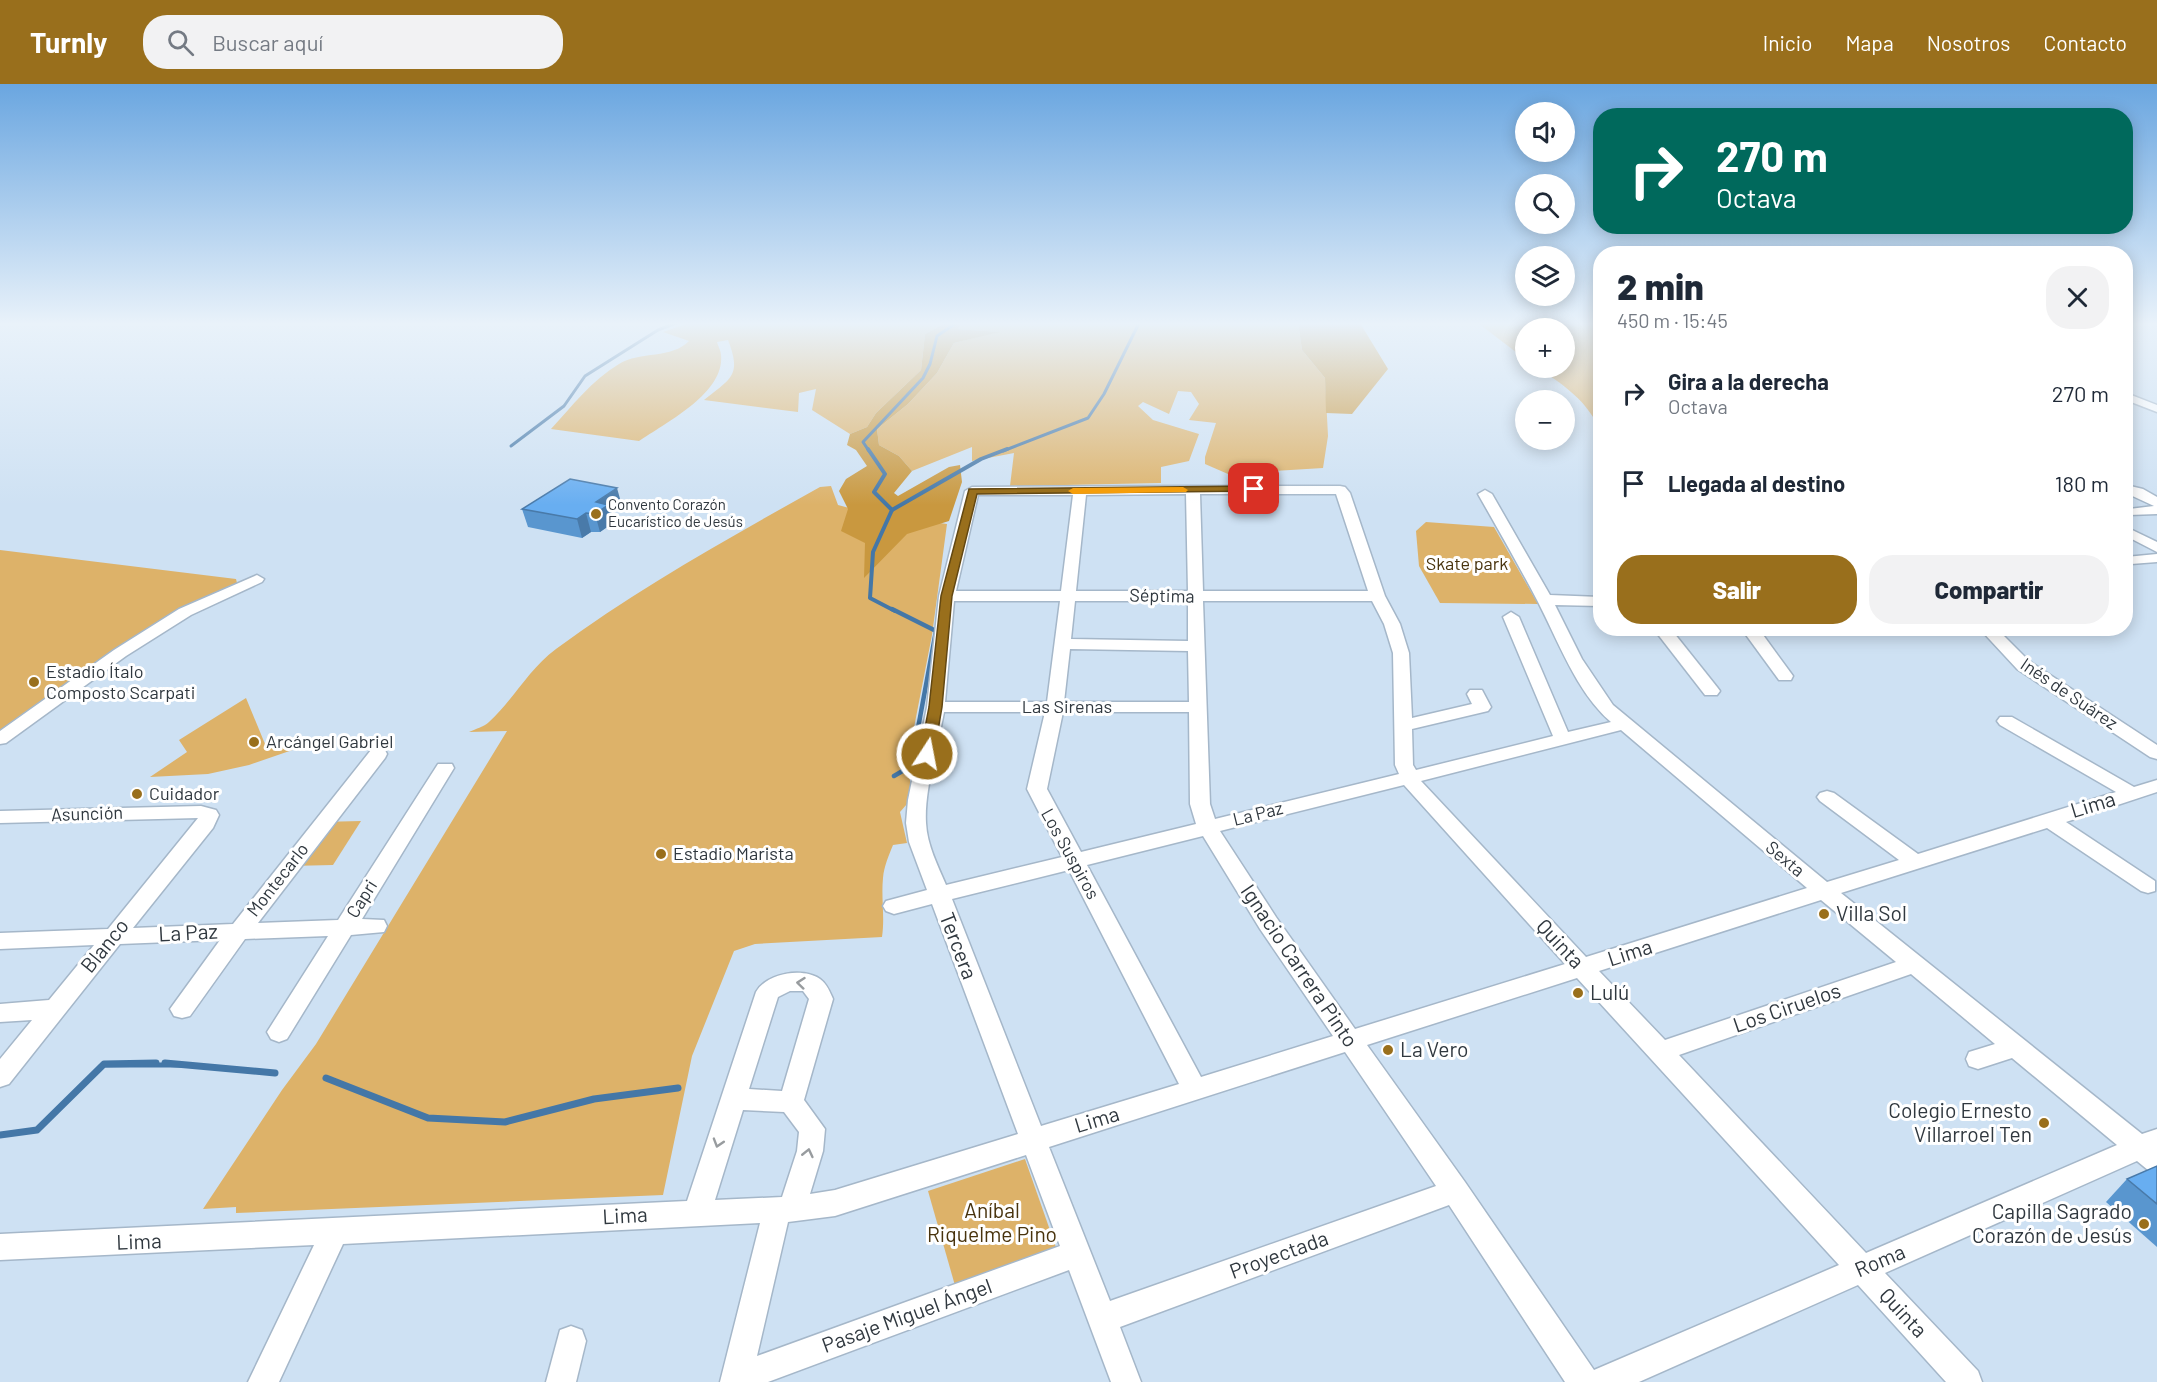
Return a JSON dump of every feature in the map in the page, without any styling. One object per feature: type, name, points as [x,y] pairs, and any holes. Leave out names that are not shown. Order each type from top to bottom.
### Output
[{"type":"street","points":[[2133,400],[2157,412]]},
{"type":"street","points":[[2135,416],[2157,412]]},
{"type":"street","name":"Ignacio Carrera Pinto","points":[[1193,490],[1200,804],[1207,827],[1268,923],[1455,1191],[1583,1382]]},
{"type":"street","points":[[1080,491],[1340,490],[1345,496],[1377,596],[1392,624],[1401,653],[1404,765],[1408,777]]},
{"type":"street","name":"Tercera","points":[[1080,491],[972,491],[947,596],[936,707],[916,823],[919,842],[938,896],[1126,1382]]},
{"type":"street","name":"Los Suspiros","points":[[1080,491],[1066,595],[1055,707],[1037,789],[1195,1090]]},
{"type":"street","points":[[2133,491],[2157,502]]},
{"type":"street","name":"Sexta","points":[[1485,494],[1545,600],[1574,659],[1607,709],[1823,890],[2016,1047],[2151,1150]]},
{"type":"street","points":[[2133,509],[2157,510]]},
{"type":"street","points":[[2133,535],[2157,548]]},
{"type":"street","points":[[2133,560],[2157,558]]},
{"type":"street","points":[[0,739],[120,654],[185,612],[257,579]]},
{"type":"street","name":"Séptima","points":[[947,596],[1377,596]]},
{"type":"street","points":[[1545,600],[1593,601]]},
{"type":"street","points":[[1511,617],[1557,729],[1564,739]]},
{"type":"street","points":[[1667,636],[1711,692]]},
{"type":"street","points":[[1755,636],[1785,676]]},
{"type":"street","name":"Inés de Suárez","points":[[1995,636],[2023,665],[2157,753]]},
{"type":"street","points":[[1062,644],[1197,646]]},
{"type":"street","points":[[1404,725],[1482,707],[1476,693]]},
{"type":"street","name":"Las Sirenas","points":[[936,707],[1198,707]]},
{"type":"street","points":[[2006,721],[2131,793]]},
{"type":"street","name":"La Paz","points":[[894,906],[1624,724]]},
{"type":"street","name":"Montecarlo","points":[[182,1009],[239,931],[378,754]]},
{"type":"street","name":"Capri","points":[[279,1032],[445,768]]},
{"type":"street","name":"Quinta","points":[[1408,777],[1414,787],[1966,1382]]},
{"type":"street","name":"Lima","points":[[0,1248],[784,1210],[835,1203],[2157,786]]},
{"type":"street","points":[[1827,797],[1914,861]]},
{"type":"street","name":"Asunción","points":[[0,818],[201,812],[209,815]]},
{"type":"street","name":"Blanco","points":[[0,1077],[206,823],[209,815]]},
{"type":"street","points":[[2048,819],[2148,886]]},
{"type":"street","name":"La Paz","points":[[0,941],[376,926]]},
{"type":"street","name":"Los Ciruelos","points":[[1659,1052],[1916,964]]},
{"type":"street","points":[[697,1213],[768,992],[788,982],[802,982],[812,984],[819,990],[821,999],[792,1101]]},
{"type":"street","points":[[0,1012],[54,1009]]},
{"type":"street","points":[[1978,1059],[2016,1047]]},
{"type":"street","points":[[732,1099],[792,1101]]},
{"type":"street","points":[[735,1381],[784,1210],[810,1151],[812,1129],[792,1101]]},
{"type":"street","name":"Roma","points":[[1604,1382],[1862,1269],[2151,1150]]},
{"type":"street","name":"Proyectada","points":[[1103,1318],[1455,1191]]},
{"type":"street","points":[[263,1382],[335,1230]]},
{"type":"street","name":"Pasaje Miguel Ángel","points":[[735,1381],[1078,1253]]},
{"type":"street","points":[[561,1382],[571,1341]]},
{"type":"green space","points":[[594,384],[713,384],[691,406],[639,441],[551,429]]},
{"type":"green space","points":[[724,384],[907,384],[876,413],[867,427],[850,434],[812,410],[816,389],[799,393],[798,412],[704,400]]},
{"type":"green space","points":[[927,384],[1325,384],[1328,436],[1323,468],[1228,474],[1205,464],[1205,457],[1216,423],[1189,420],[1199,404],[1191,392],[1178,391],[1169,414],[1143,402],[1138,406],[1153,420],[1199,434],[1189,461],[1161,467],[1161,483],[1010,486],[1014,453],[972,461],[972,447],[912,471],[899,456],[879,445],[877,429],[908,404]]},
{"type":"green space","points":[[1561,384],[1593,384],[1593,417],[1575,396],[1575,390],[1569,390]]},
{"type":"green space","name":"Estadio Marista","points":[[831,486],[838,505],[868,513],[947,524],[932,635],[910,748],[910,792],[907,804],[900,812],[907,843],[893,845],[886,865],[883,885],[882,937],[755,944],[734,951],[692,1056],[663,1195],[236,1213],[236,1207],[203,1209],[282,1090],[316,1044],[507,731],[469,732],[489,722],[546,657],[588,626],[719,544],[820,487]]},
{"type":"green space","name":"Skate park","points":[[1426,522],[1494,527],[1538,604],[1440,603],[1419,566],[1416,531]]},
{"type":"green space","name":"Estadio Ítalo Composto Scarpati","points":[[0,550],[236,579],[237,583],[137,635],[0,730]]},
{"type":"green space","points":[[246,698],[265,744],[306,740],[304,746],[249,765],[208,774],[150,777],[187,752],[179,740]]},
{"type":"green space","points":[[361,821],[333,865],[290,866],[320,822]]},
{"type":"green space","name":"Aníbal Riquelme Pino","points":[[1025,1159],[1058,1253],[956,1289],[928,1191]]},
{"type":"shaded area","points":[[907,384],[927,384],[908,404],[877,429],[879,445],[899,456],[912,471],[894,493],[898,496],[949,467],[960,465],[962,482],[949,521],[907,534],[864,578],[865,543],[841,531],[848,509],[839,491],[846,479],[867,466],[856,450],[847,445],[850,434],[867,427],[876,413]]},
{"type":"shaded area","points":[[1325,384],[1376,384],[1352,414],[1326,413]]},
{"type":"building","points":[[570,479],[617,488],[596,502],[608,505],[595,514],[586,513],[577,519],[522,509]]},
{"type":"building","points":[[2157,1166],[2157,1204],[2127,1179]]},
{"type":"waterway","points":[[511,446],[564,406],[580,384]]},
{"type":"waterway","points":[[869,451],[863,442],[918,384]]},
{"type":"waterway","points":[[1003,451],[1088,418],[1109,384]]},
{"type":"waterway","points":[[868,449],[885,474],[874,492],[892,510]]},
{"type":"waterway","points":[[892,510],[981,459],[1007,449]]},
{"type":"waterway","points":[[892,510],[873,552],[870,598],[895,611]]},
{"type":"waterway","points":[[892,609],[936,631],[911,766],[894,776]]},
{"type":"waterway","points":[[0,1135],[37,1130],[104,1064],[156,1063]]},
{"type":"waterway","points":[[165,1063],[275,1073]]},
{"type":"waterway","points":[[103,1065],[182,1065]]},
{"type":"waterway","points":[[326,1078],[428,1118],[505,1122],[594,1099],[678,1088]]},
{"type":"slow traffic","points":[[1073,491],[1183,490]]},
{"type":"place","name":"Convento Corazón Eucarístico de Jesús","points":[[596,514]]},
{"type":"place","name":"Estadio Ítalo Composto Scarpati","points":[[34,682]]},
{"type":"place","name":"Arcángel Gabriel","points":[[254,742]]},
{"type":"place","name":"Cuidador","points":[[137,794]]},
{"type":"place","name":"Estadio Marista","points":[[661,854]]},
{"type":"place","name":"Villa Sol","points":[[1824,914]]},
{"type":"place","name":"Lulú","points":[[1578,993]]},
{"type":"place","name":"La Vero","points":[[1388,1050]]},
{"type":"place","name":"Colegio Ernesto Villarroel Ten","points":[[2044,1123]]},
{"type":"place","name":"Capilla Sagrado Corazón de Jesús","points":[[2144,1224]]},
{"type":"route","points":[[927,754],[936,707],[947,596],[972,491],[1254,489]]}]
